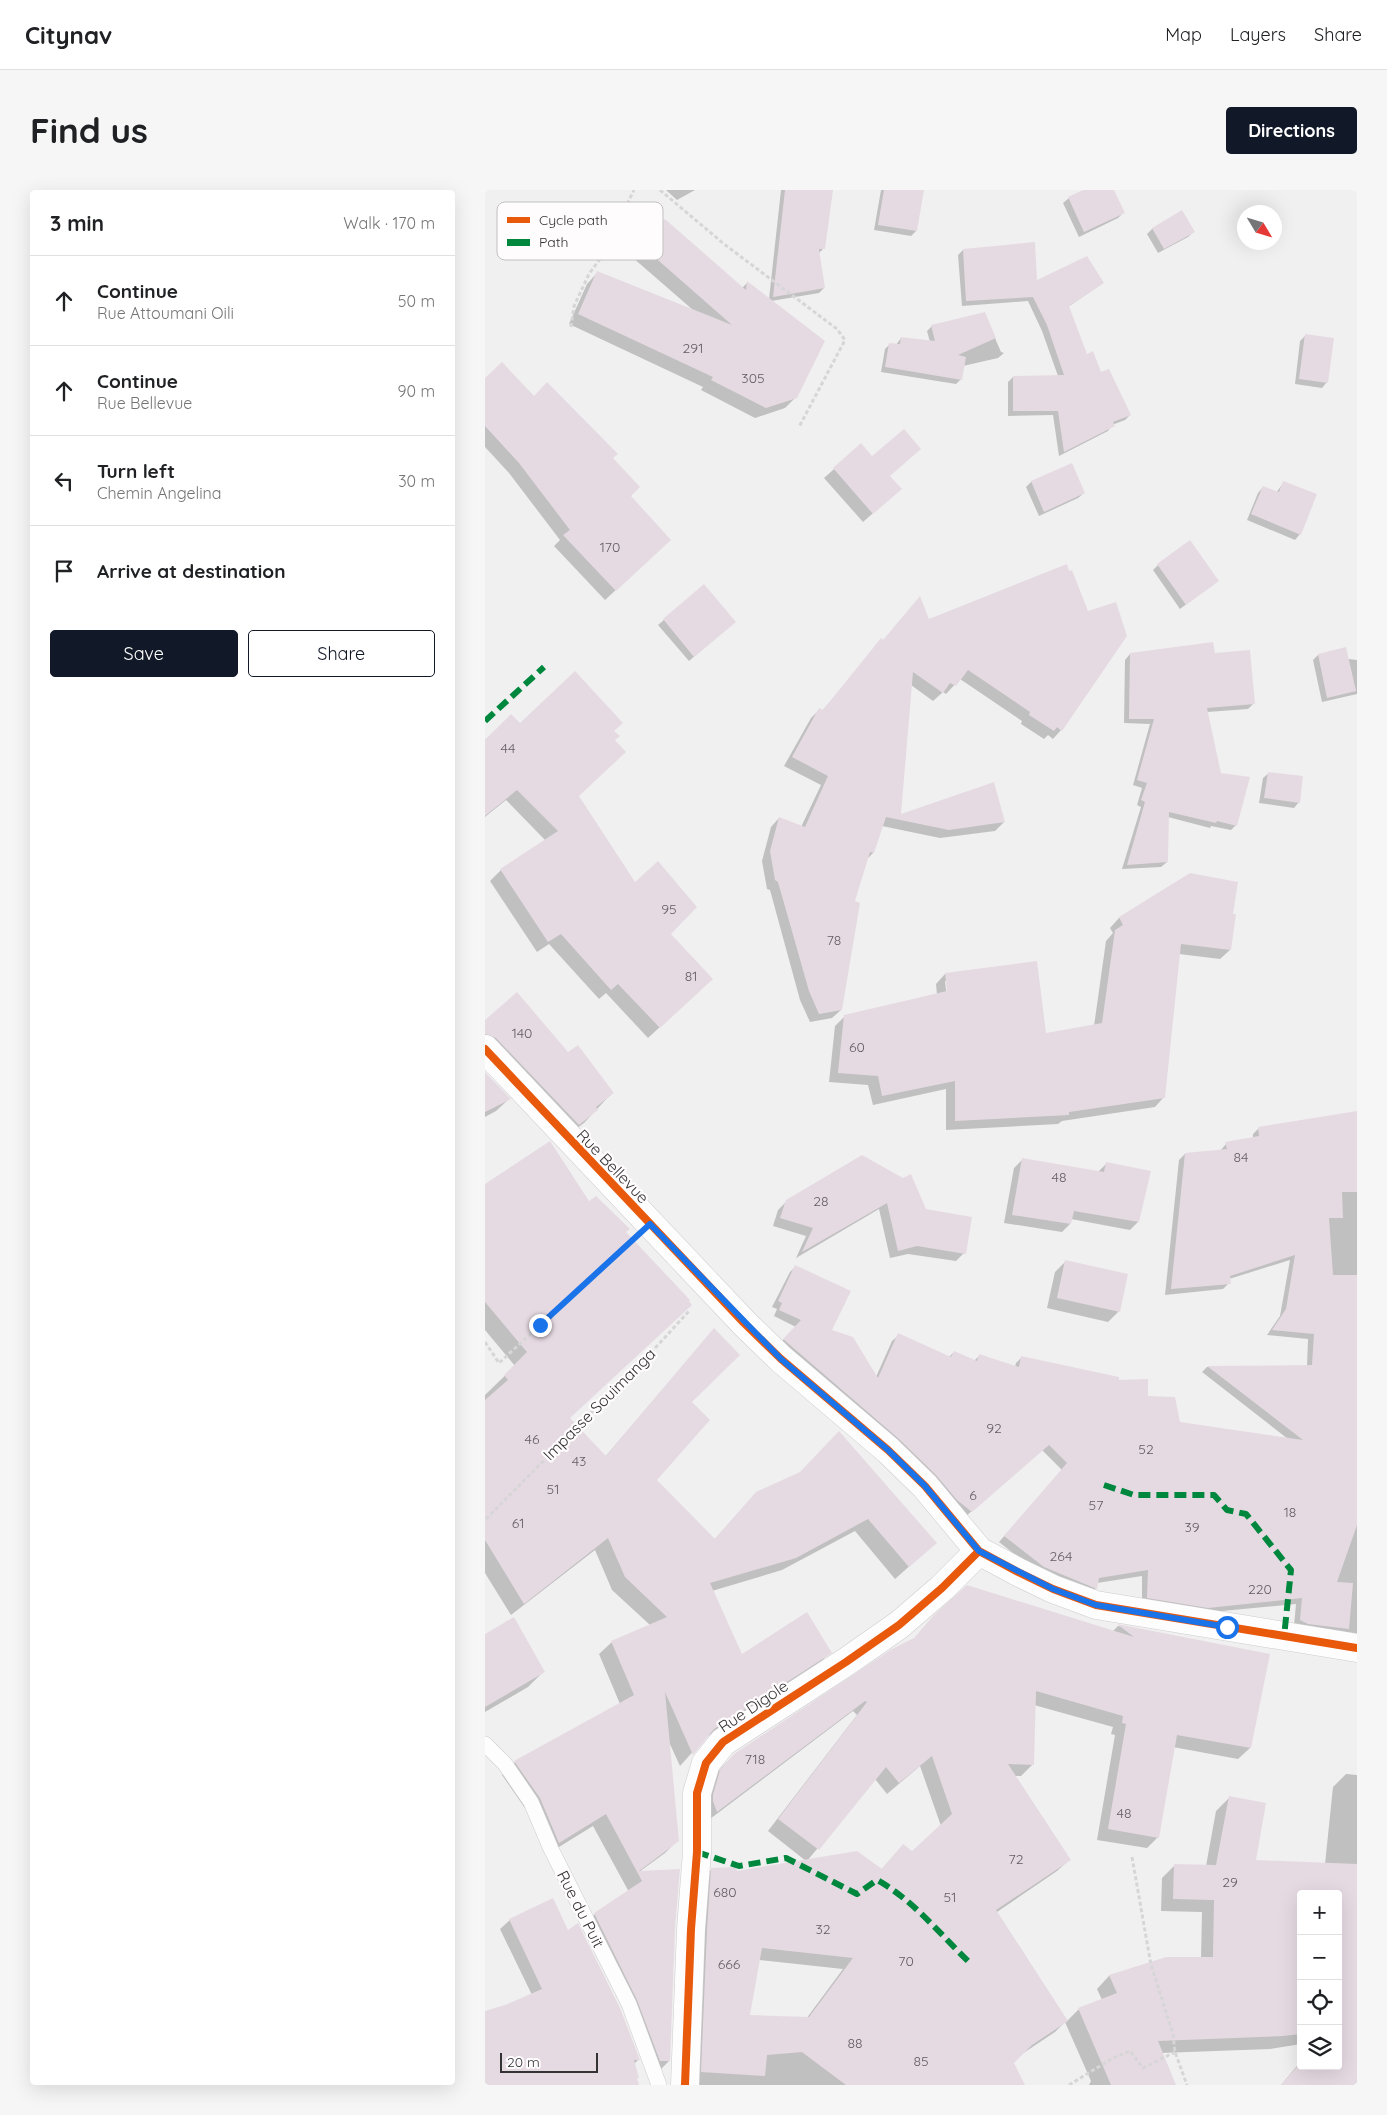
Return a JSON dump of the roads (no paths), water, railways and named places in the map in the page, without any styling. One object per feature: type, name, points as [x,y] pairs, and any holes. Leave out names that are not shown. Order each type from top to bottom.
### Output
[{"type":"street","name":"Rue Bellevue","points":[[485,1050],[781,1359],[888,1450],[925,1486],[979,1551]]},
{"type":"street","points":[[979,1551],[1053,1589],[1096,1605],[1357,1648]]},
{"type":"street","name":"Rue Digole","points":[[685,2085],[691,1929],[697,1852],[697,1793],[706,1763],[723,1742],[899,1625],[942,1588],[979,1551]]},
{"type":"lane","name":"Rue du Puit","points":[[485,1744],[505,1764],[531,1802],[551,1849],[629,2004],[659,2085]]}]
